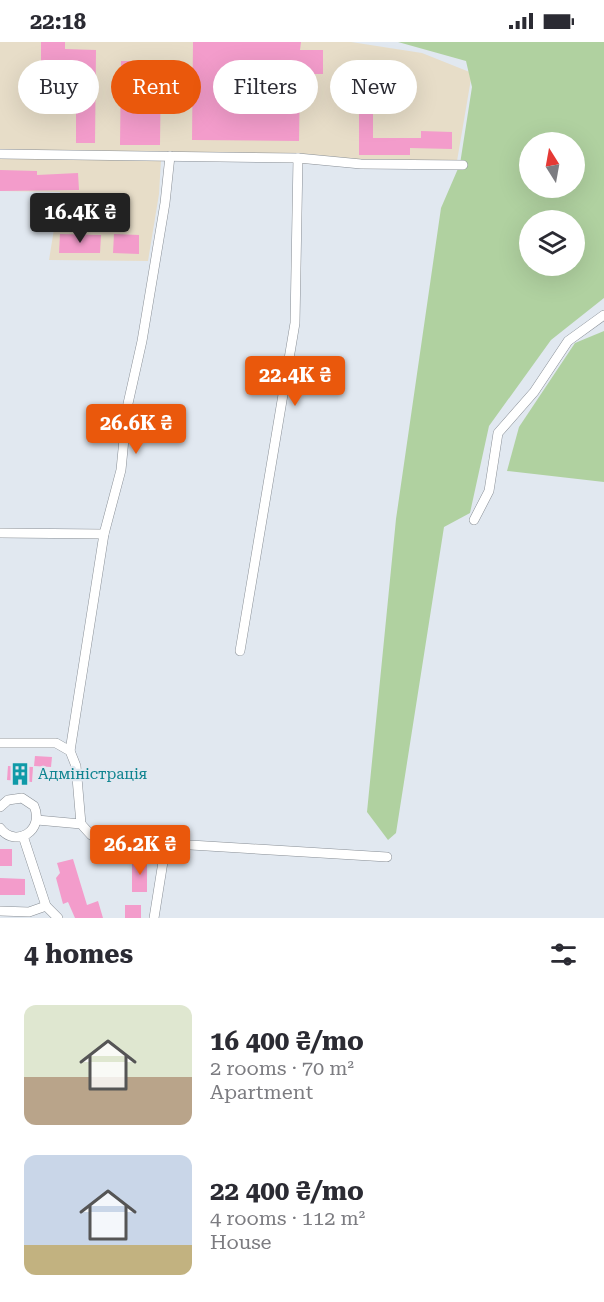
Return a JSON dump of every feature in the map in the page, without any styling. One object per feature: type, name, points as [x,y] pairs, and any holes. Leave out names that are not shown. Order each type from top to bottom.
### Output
[{"type":"street","points":[[0,154],[298,158],[361,164],[463,165]]},
{"type":"street","points":[[170,156],[165,203],[142,341],[127,408],[121,470],[104,534],[70,751],[76,766],[81,824],[91,835],[109,840],[387,857]]},
{"type":"street","points":[[240,651],[295,323],[298,158]]},
{"type":"street","points":[[474,520],[489,490],[498,433],[534,392],[568,341],[604,315]]},
{"type":"street","points":[[0,533],[104,534]]},
{"type":"street","points":[[0,743],[56,743],[70,751]]},
{"type":"street","points":[[0,806],[13,798],[22,798],[34,806],[37,820],[32,830],[23,836],[12,837],[0,828]]},
{"type":"street","points":[[37,820],[81,824]]},
{"type":"street","points":[[23,836],[46,906],[58,918]]},
{"type":"street","points":[[154,918],[166,843]]},
{"type":"street","points":[[0,911],[29,912],[46,906]]},
{"type":"shaded area","points":[[0,42],[351,42],[422,53],[472,73],[457,161],[358,161],[355,167],[284,162],[161,160],[159,194],[148,261],[49,260],[60,192],[0,191]]},
{"type":"green space","points":[[398,42],[604,42],[604,298],[551,340],[489,426],[470,513],[444,527],[396,833],[388,840],[367,812],[396,519],[441,208],[460,164],[472,87],[466,61]]},
{"type":"green space","points":[[604,331],[604,482],[507,471],[519,427],[575,343]]},
{"type":"building","points":[[41,42],[65,42],[65,49],[96,50],[96,60],[41,60]]},
{"type":"building","points":[[193,42],[301,42],[300,50],[323,50],[323,74],[318,74],[318,60],[213,60],[213,114],[299,114],[299,141],[192,140],[192,114],[201,114],[201,60],[193,60]]},
{"type":"building","points":[[76,114],[95,114],[95,143],[76,143]]},
{"type":"building","points":[[120,114],[160,114],[160,145],[120,145]]},
{"type":"building","points":[[359,114],[373,114],[373,138],[421,138],[421,131],[452,132],[452,149],[410,148],[410,155],[359,155]]},
{"type":"building","points":[[0,170],[37,171],[37,175],[78,173],[79,190],[0,191]]},
{"type":"building","points":[[60,234],[101,235],[100,253],[59,253]]},
{"type":"building","points":[[114,234],[139,235],[139,254],[113,253]]},
{"type":"building","points":[[35,756],[52,757],[51,767],[34,766]]},
{"type":"building","name":"Адміністрація","points":[[8,766],[33,767],[32,782],[7,780]]},
{"type":"building","points":[[0,849],[12,849],[12,866],[0,866]]},
{"type":"building","points":[[73,859],[87,905],[98,901],[103,918],[75,918],[68,902],[63,904],[56,878],[60,873],[57,863]]},
{"type":"building","points":[[132,860],[147,860],[147,892],[132,892]]},
{"type":"building","points":[[0,878],[25,879],[25,895],[0,895]]},
{"type":"building","points":[[125,905],[141,905],[141,918],[125,918]]},
{"type":"place","name":"Адміністрація","points":[[20,774]]}]
